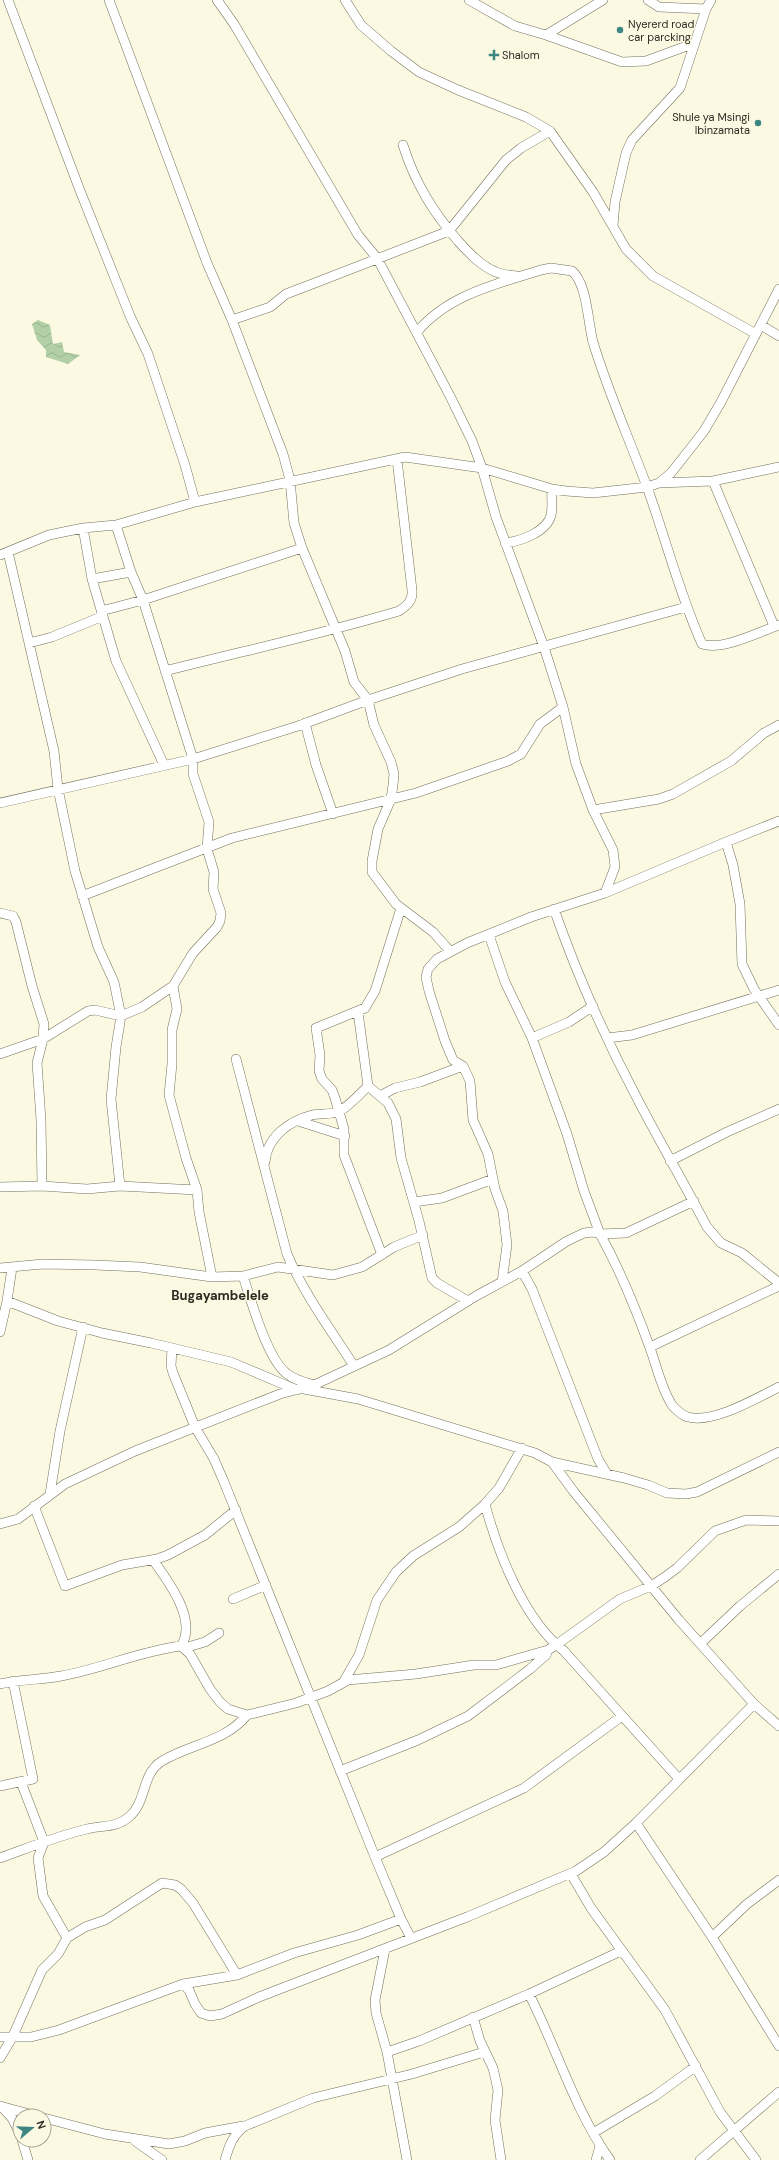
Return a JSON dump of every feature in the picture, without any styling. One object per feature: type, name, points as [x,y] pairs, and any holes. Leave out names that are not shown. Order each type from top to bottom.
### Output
[{"type":"street","points":[[8,0],[79,188],[130,316],[148,354],[185,465],[195,502]]},
{"type":"street","points":[[109,0],[207,263],[232,320],[283,454],[290,480],[294,523],[302,548],[345,651],[354,682],[368,700],[374,725],[391,762],[394,774],[391,799],[378,829],[372,861],[372,872],[401,908],[433,932],[450,951]]},
{"type":"street","points":[[216,0],[234,24],[358,235],[377,258],[462,420],[482,468],[506,544],[544,647],[563,707],[576,764],[593,810],[609,840],[615,861],[615,867],[605,893]]},
{"type":"street","points":[[344,0],[362,25],[391,51],[419,72],[458,90],[526,117],[550,131],[593,192],[626,249],[653,276],[756,334]]},
{"type":"street","points":[[469,0],[516,26],[628,63],[646,61],[695,43]]},
{"type":"street","points":[[546,35],[603,0]]},
{"type":"street","points":[[648,0],[659,7],[706,10]]},
{"type":"street","points":[[613,226],[615,202],[621,172],[632,140],[680,88],[706,10],[711,0]]},
{"type":"street","points":[[232,320],[265,309],[286,294],[450,231],[506,160],[521,148],[550,131]]},
{"type":"street","points":[[404,145],[417,183],[427,201],[450,231],[478,261],[490,269],[501,274],[521,276]]},
{"type":"street","points":[[417,332],[438,311],[464,296],[521,276],[550,268],[572,271],[577,275],[581,281],[590,332],[607,388],[647,487],[686,607],[702,644],[710,647],[722,646],[777,626],[713,480]]},
{"type":"street","points":[[659,483],[682,461],[704,431],[721,402],[779,290]]},
{"type":"street","points":[[761,325],[779,336]]},
{"type":"street","points":[[120,1186],[111,1099],[116,1046],[121,1016],[114,982],[98,947],[82,896],[58,789],[54,751],[40,699],[29,643],[4,554],[49,536],[83,528],[116,525],[195,502],[290,480],[397,459],[415,458],[482,468],[552,490],[593,493],[647,487],[659,483],[713,480],[779,467]]},
{"type":"street","points":[[165,671],[303,636],[336,630],[399,611],[412,599],[406,527],[397,459]]},
{"type":"street","points":[[506,544],[530,536],[548,522],[551,515],[552,490]]},
{"type":"street","points":[[0,1054],[43,1039],[88,1011],[96,1010],[121,1016],[142,1007],[173,986],[193,953],[217,927],[220,921],[221,912],[213,889],[214,872],[207,849],[209,822],[193,774],[193,759],[143,600],[131,572],[116,525]]},
{"type":"street","points":[[83,528],[92,579],[121,675],[164,765]]},
{"type":"street","points":[[29,643],[58,635],[102,614],[302,548]]},
{"type":"street","points":[[92,579],[131,572]]},
{"type":"street","points":[[0,803],[193,759],[305,723],[368,700],[462,669],[686,607]]},
{"type":"street","points":[[82,896],[160,865],[207,849],[232,838],[416,793],[518,756],[523,752],[540,724],[563,707]]},
{"type":"street","points":[[305,723],[316,765],[333,814]]},
{"type":"street","points":[[593,810],[659,799],[673,794],[731,761],[764,733],[779,725]]},
{"type":"street","points":[[502,1282],[507,1245],[503,1211],[493,1179],[488,1154],[473,1120],[471,1085],[463,1066],[453,1060],[429,991],[426,977],[430,965],[450,951],[554,909],[605,893],[779,821]]},
{"type":"street","points":[[726,842],[733,865],[740,904],[742,964],[747,978],[779,1025]]},
{"type":"street","points":[[382,1255],[344,1155],[345,1136],[340,1111],[332,1090],[322,1079],[319,1071],[320,1056],[316,1028],[365,1008],[375,992],[401,908]]},
{"type":"street","points":[[554,909],[593,1006],[608,1038],[670,1161],[694,1201],[707,1228],[716,1239],[727,1247],[742,1253],[779,1285],[650,1347]]},
{"type":"street","points":[[0,913],[12,916],[16,922],[32,986],[44,1024],[43,1039],[37,1063],[41,1120],[42,1186]]},
{"type":"street","points":[[489,935],[505,982],[532,1038],[567,1134],[584,1192],[600,1234],[610,1252],[650,1347],[672,1406],[687,1417],[715,1415],[779,1387]]},
{"type":"street","points":[[173,986],[177,1009],[172,1030],[172,1064],[169,1095],[186,1158],[197,1190],[199,1212],[212,1277]]},
{"type":"street","points":[[608,1038],[632,1035],[779,990]]},
{"type":"street","points":[[532,1038],[575,1019],[580,1013],[593,1006]]},
{"type":"street","points":[[358,1012],[368,1086],[388,1103],[396,1119],[401,1158],[414,1202],[432,1278],[468,1301]]},
{"type":"street","points":[[236,1059],[265,1167],[281,1235],[293,1268],[354,1366]]},
{"type":"street","points":[[380,1096],[395,1088],[420,1082],[463,1066]]},
{"type":"street","points":[[265,1167],[266,1153],[274,1137],[286,1126],[310,1115],[340,1111],[368,1086]]},
{"type":"street","points":[[670,1161],[727,1132],[779,1109]]},
{"type":"street","points":[[298,1121],[345,1136]]},
{"type":"street","points":[[414,1202],[442,1198],[493,1179]]},
{"type":"street","points":[[0,1187],[42,1186],[87,1189],[120,1186],[197,1190]]},
{"type":"street","points":[[0,1524],[18,1520],[50,1494],[76,1479],[195,1427],[280,1394],[314,1385],[388,1350],[468,1301],[522,1271],[567,1241],[593,1232],[600,1234],[626,1233],[694,1201]]},
{"type":"street","points":[[0,1268],[43,1264],[102,1265],[140,1267],[212,1277],[243,1276],[268,1269],[293,1268],[333,1275],[357,1269],[394,1247],[422,1235]]},
{"type":"street","points":[[0,1332],[12,1268]]},
{"type":"street","points":[[522,1271],[532,1289],[582,1412],[598,1459],[607,1474]]},
{"type":"street","points":[[243,1276],[261,1329],[282,1370],[294,1378],[314,1385]]},
{"type":"street","points":[[7,1301],[58,1321],[102,1333],[231,1362],[299,1390],[358,1398],[522,1448],[536,1453],[552,1462],[648,1485],[667,1493],[686,1494],[697,1492],[779,1452]]},
{"type":"street","points":[[50,1494],[60,1431],[83,1327]]},
{"type":"street","points":[[172,1348],[171,1366],[173,1373],[195,1427],[214,1459],[236,1510],[375,1857],[401,1919],[411,1938]]},
{"type":"street","points":[[344,1681],[359,1655],[377,1600],[396,1572],[413,1556],[459,1527],[485,1504],[499,1488],[522,1448]]},
{"type":"street","points":[[552,1462],[574,1492],[651,1586],[754,1704],[779,1726]]},
{"type":"street","points":[[485,1504],[496,1540],[510,1573],[552,1647],[564,1651],[679,1779]]},
{"type":"street","points":[[34,1506],[65,1586],[122,1565],[152,1560],[168,1555],[205,1535],[236,1510]]},
{"type":"street","points":[[152,1560],[182,1607],[184,1626],[182,1647],[220,1702],[228,1709],[247,1715],[312,1697],[328,1691],[344,1681],[416,1674],[463,1666],[496,1665],[552,1647],[620,1599],[651,1586],[677,1568],[715,1531],[746,1520],[779,1521]]},
{"type":"street","points":[[701,1643],[740,1606],[779,1574]]},
{"type":"street","points":[[233,1599],[266,1585]]},
{"type":"street","points":[[0,1684],[13,1681],[61,1676],[144,1654],[205,1642],[219,1633]]},
{"type":"street","points":[[340,1771],[418,1740],[468,1716],[530,1669],[546,1655],[552,1647]]},
{"type":"street","points":[[0,1786],[33,1779],[13,1681]]},
{"type":"street","points":[[184,1984],[189,1990],[197,2010],[206,2015],[215,2016],[266,1994],[467,1917],[571,1874],[604,1852],[636,1823],[754,1704]]},
{"type":"street","points":[[0,1858],[44,1842],[87,1829],[120,1824],[138,1807],[145,1784],[158,1765],[171,1756],[223,1735],[240,1724],[247,1715]]},
{"type":"street","points":[[375,1857],[524,1788],[622,1716]]},
{"type":"street","points":[[21,1782],[44,1842],[38,1858],[44,1896],[67,1938]]},
{"type":"street","points":[[636,1823],[712,1937],[779,2046]]},
{"type":"street","points":[[571,1874],[621,1951],[649,1985],[665,2010],[720,2112],[756,2160]]},
{"type":"street","points":[[712,1937],[747,1904],[779,1880]]},
{"type":"street","points":[[0,2058],[12,2038],[42,1970],[58,1954],[67,1938],[80,1929],[105,1920],[162,1884],[168,1883],[181,1889],[193,1903],[237,1975]]},
{"type":"street","points":[[0,2037],[12,2038],[39,2036],[184,1984],[237,1975],[294,1953],[358,1934],[401,1919]]},
{"type":"street","points":[[385,1949],[375,2000],[376,2013],[387,2052],[407,2160]]},
{"type":"street","points":[[387,2052],[419,2041],[529,1994],[621,1951]]},
{"type":"street","points":[[529,1994],[543,2022],[568,2086],[600,2146],[610,2160]]},
{"type":"street","points":[[473,2017],[484,2052],[492,2068],[498,2090],[495,2120],[501,2160]]},
{"type":"street","points":[[52,2120],[133,2139],[169,2144],[184,2141],[205,2133],[245,2126],[313,2098],[452,2063],[484,2052]]},
{"type":"street","points":[[593,2133],[655,2096],[696,2066]]},
{"type":"street","points":[[700,2160],[735,2132],[779,2092]]},
{"type":"street","points":[[0,2106],[12,2109]]},
{"type":"street","points":[[0,2106],[12,2118]]},
{"type":"street","points":[[225,2160],[232,2139],[245,2126]]},
{"type":"street","points":[[133,2139],[162,2160]]},
{"type":"street","points":[[596,2160],[600,2146]]},
{"type":"street","points":[[24,2148],[28,2160]]},
{"type":"water","points":[[38,320],[50,325],[53,344],[62,342],[64,352],[80,355],[68,364],[46,357],[46,350],[37,340],[32,324]]},
{"type":"place","name":"Nyererd road car parcking","points":[[620,30]]},
{"type":"place","name":"Shalom","points":[[494,55]]},
{"type":"place","name":"Shule ya Msingi Ibinzamata","points":[[758,123]]},
{"type":"district","name":"Bugayambelele","points":[[220,1295]]}]
